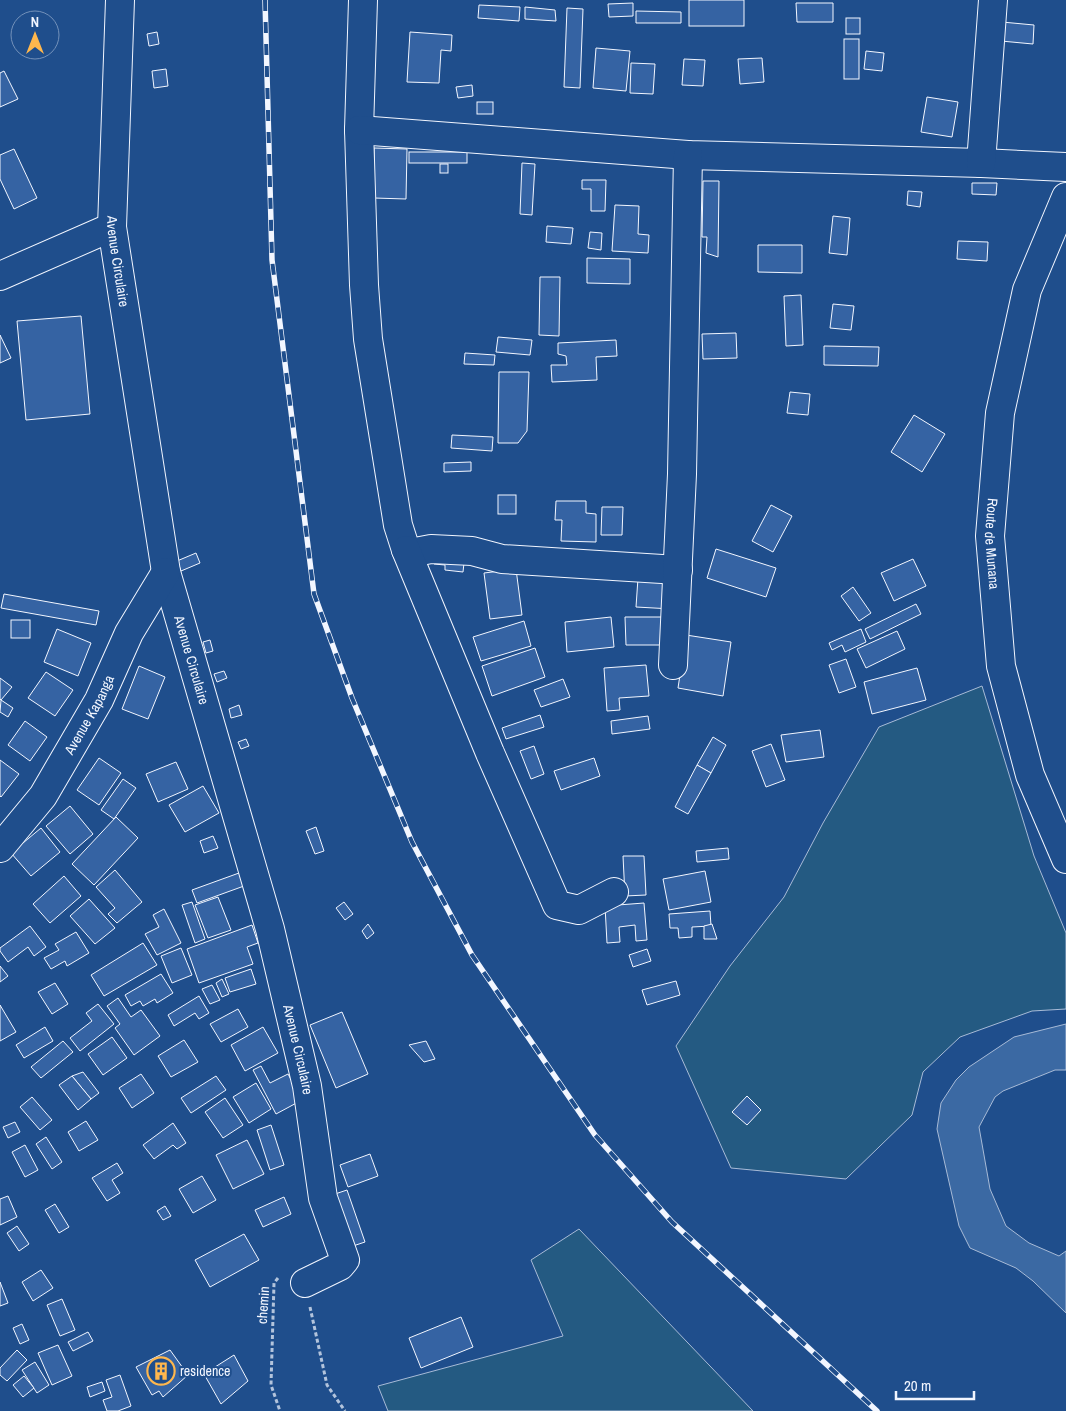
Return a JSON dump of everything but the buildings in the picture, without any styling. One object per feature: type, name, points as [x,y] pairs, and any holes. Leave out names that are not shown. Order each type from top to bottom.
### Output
[{"type":"street","name":"Avenue Circulaire","points":[[120,0],[112,228],[166,572],[270,929],[307,1086],[323,1198],[345,1260],[344,1264],[305,1283]]},
{"type":"street","points":[[363,0],[359,130],[364,286],[368,339],[398,525],[406,550],[490,753],[556,905],[579,910],[614,892]]},
{"type":"street","points":[[981,163],[993,0]]},
{"type":"street","points":[[359,130],[688,155],[1066,167]]},
{"type":"street","points":[[673,665],[682,474],[688,155]]},
{"type":"street","name":"Route de Munana","points":[[1066,197],[1027,290],[1000,413],[990,536],[1001,666],[1030,775],[1066,859]]},
{"type":"street","points":[[2,270],[112,228]]},
{"type":"street","points":[[406,550],[410,553],[431,549],[472,551],[502,559],[678,570]]},
{"type":"street","name":"Avenue Kapanga","points":[[0,848],[43,796],[99,700],[129,633],[166,572]]},
{"type":"path","name":"chemin","points":[[280,1411],[271,1385],[274,1283],[280,1276],[294,1274],[301,1277],[305,1283]]},
{"type":"path","points":[[305,1283],[326,1385],[345,1411]]},
{"type":"shaded area","points":[[982,686],[1034,856],[1066,933],[1066,1009],[1032,1011],[960,1037],[923,1072],[912,1115],[846,1179],[731,1168],[676,1046],[730,966],[784,897],[823,823],[879,727]]},
{"type":"shaded area","points":[[1066,1024],[1066,1070],[1055,1070],[1003,1091],[995,1097],[979,1127],[990,1189],[1006,1226],[1029,1243],[1059,1256],[1066,1251],[1066,1313],[1033,1281],[1016,1268],[970,1248],[959,1226],[937,1129],[941,1103],[956,1080],[969,1067],[1014,1037]]},
{"type":"shaded area","points":[[579,1229],[753,1411],[388,1411],[378,1386],[563,1336],[531,1260]]},
{"type":"railway","points":[[265,0],[272,260],[314,594],[352,698],[412,842],[472,955],[595,1135],[672,1222],[877,1411]]},
{"type":"place","name":"residence","points":[[161,1371]]}]
